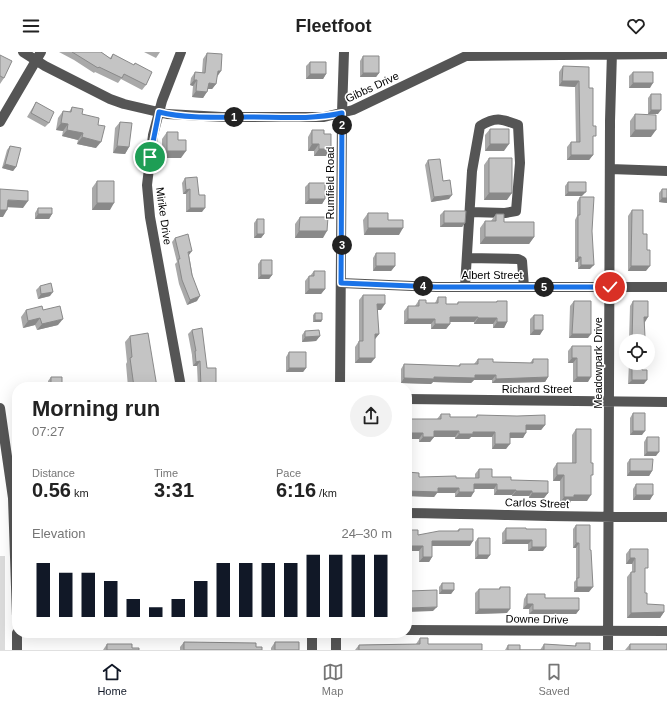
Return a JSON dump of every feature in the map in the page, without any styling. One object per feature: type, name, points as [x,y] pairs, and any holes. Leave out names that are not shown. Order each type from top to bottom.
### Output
[{"type":"street","name":"Gibbs Drive","points":[[23,52],[39,56],[110,99],[124,104],[159,112],[188,116],[303,118],[324,117],[353,110],[467,54],[667,54]]},
{"type":"street","name":"Mirike Drive","points":[[181,52],[159,112],[150,157],[147,185],[150,217],[181,382]]},
{"type":"street","name":"Rumfield Road","points":[[340,382],[342,113],[344,52]]},
{"type":"street","name":"Meadowpark Drive","points":[[608,650],[610,169],[612,53]]},
{"type":"street","points":[[0,122],[39,56]]},
{"type":"street","points":[[465,287],[472,172],[480,126],[489,120],[502,119],[518,126],[520,163],[516,211],[505,213],[470,212]]},
{"type":"street","points":[[610,169],[667,171]]},
{"type":"street","points":[[467,258],[518,259],[522,261],[524,287]]},
{"type":"street","name":"Albert Street","points":[[341,283],[465,287],[667,287]]},
{"type":"street","name":"Richard Street","points":[[412,399],[667,402]]},
{"type":"street","points":[[0,408],[12,491]]},
{"type":"street","name":"Carlos Street","points":[[412,513],[609,518],[667,517]]},
{"type":"street","name":"Downe Drive","points":[[412,630],[608,632],[667,631]]},
{"type":"street","points":[[17,638],[17,650]]},
{"type":"street","points":[[312,638],[312,650]]},
{"type":"street","points":[[336,638],[336,650]]},
{"type":"shaded area","points":[[0,556],[5,556],[5,650],[0,650]]},
{"type":"building","points":[[72,52],[101,52],[111,59],[113,54],[152,72],[146,85],[124,74],[122,78],[99,67],[98,68]]},
{"type":"building","points":[[207,53],[222,54],[221,71],[218,71],[216,84],[209,83],[207,92],[196,91],[197,80],[194,80],[195,72],[205,73]]},
{"type":"building","points":[[0,55],[12,61],[4,78],[0,76]]},
{"type":"building","points":[[363,56],[379,56],[379,73],[363,73]]},
{"type":"building","points":[[310,62],[326,62],[326,74],[310,74]]},
{"type":"building","points":[[563,66],[589,67],[589,88],[593,88],[593,126],[596,126],[596,136],[593,136],[593,155],[571,155],[571,142],[580,142],[579,81],[562,81]]},
{"type":"building","points":[[633,72],[653,72],[653,83],[633,83]]},
{"type":"building","points":[[651,94],[661,94],[661,110],[651,110]]},
{"type":"building","points":[[36,102],[54,112],[49,123],[31,113]]},
{"type":"building","points":[[72,107],[83,109],[82,114],[99,118],[98,125],[105,126],[101,142],[82,137],[83,133],[67,130],[68,124],[61,123],[63,111],[71,112]]},
{"type":"building","points":[[635,114],[656,115],[656,130],[635,130]]},
{"type":"building","points":[[120,122],[132,123],[129,147],[117,146]]},
{"type":"building","points":[[490,129],[509,129],[509,144],[490,144]]},
{"type":"building","points":[[312,130],[324,130],[324,134],[331,134],[331,149],[319,149],[319,144],[312,144]]},
{"type":"building","points":[[167,132],[178,132],[178,140],[186,140],[186,151],[167,151]]},
{"type":"building","points":[[10,146],[21,148],[16,167],[5,164]]},
{"type":"building","points":[[489,158],[512,158],[512,193],[489,193]]},
{"type":"building","points":[[440,159],[443,181],[450,180],[452,195],[434,197],[428,160]]},
{"type":"building","points":[[197,177],[199,195],[205,195],[205,208],[190,208],[190,189],[186,190],[185,178]]},
{"type":"building","points":[[97,181],[114,181],[114,203],[97,203]]},
{"type":"building","points":[[568,182],[586,182],[586,192],[568,192]]},
{"type":"building","points":[[309,183],[325,183],[325,199],[309,199]]},
{"type":"building","points":[[0,189],[28,191],[28,201],[8,200],[7,210],[0,210]]},
{"type":"building","points":[[662,189],[667,189],[667,198],[662,198]]},
{"type":"building","points":[[580,197],[594,197],[592,231],[594,265],[581,265],[581,257],[578,257],[578,215],[580,215]]},
{"type":"building","points":[[38,208],[52,208],[52,214],[38,214]]},
{"type":"building","points":[[632,210],[643,210],[643,234],[647,234],[647,250],[650,250],[650,266],[631,266]]},
{"type":"building","points":[[444,211],[466,211],[465,223],[444,223]]},
{"type":"building","points":[[368,213],[388,213],[388,220],[403,220],[403,228],[368,228]]},
{"type":"building","points":[[496,214],[504,214],[504,222],[534,222],[534,237],[485,237],[485,221],[496,221]]},
{"type":"building","points":[[300,217],[328,217],[327,231],[299,231]]},
{"type":"building","points":[[257,219],[264,219],[264,234],[257,234]]},
{"type":"building","points":[[188,234],[192,251],[188,252],[192,275],[200,296],[190,300],[182,280],[178,259],[180,259],[175,238]]},
{"type":"building","points":[[376,253],[395,253],[395,266],[376,266]]},
{"type":"building","points":[[261,260],[272,260],[272,275],[261,275]]},
{"type":"building","points":[[314,271],[325,271],[325,289],[309,289],[309,276],[314,276]]},
{"type":"building","points":[[51,283],[53,292],[41,294],[40,286]]},
{"type":"building","points":[[363,295],[385,295],[385,304],[377,304],[379,334],[375,334],[375,358],[359,358],[359,341],[363,341]]},
{"type":"building","points":[[438,297],[446,297],[446,304],[458,304],[458,302],[507,301],[507,322],[497,322],[497,318],[450,317],[450,324],[435,324],[435,319],[408,319],[408,306],[419,306],[419,300],[426,300],[426,303],[438,303]]},
{"type":"building","points":[[574,301],[591,301],[591,334],[572,334]]},
{"type":"building","points":[[633,301],[648,301],[648,317],[644,317],[645,334],[632,334]]},
{"type":"building","points":[[42,306],[43,310],[60,306],[63,319],[42,324],[40,318],[28,321],[26,310]]},
{"type":"building","points":[[315,313],[322,313],[322,320],[315,320]]},
{"type":"building","points":[[534,315],[543,315],[543,330],[534,330]]},
{"type":"building","points":[[202,328],[207,368],[216,368],[216,382],[201,382],[200,361],[196,362],[196,351],[192,330]]},
{"type":"building","points":[[319,330],[320,336],[305,337],[305,331]]},
{"type":"building","points":[[148,333],[156,382],[133,382],[130,358],[132,357],[130,336]]},
{"type":"building","points":[[572,346],[591,346],[591,377],[577,377],[577,358],[572,358]]},
{"type":"building","points":[[289,352],[306,352],[306,368],[289,368]]},
{"type":"building","points":[[478,359],[493,359],[493,362],[533,363],[533,359],[548,359],[548,377],[496,379],[496,375],[475,375],[475,378],[404,378],[404,364],[460,366],[460,364],[478,364]]},
{"type":"building","points":[[632,370],[647,370],[647,380],[632,380]]},
{"type":"building","points":[[51,377],[62,377],[62,382],[51,382]]},
{"type":"building","points":[[633,413],[645,413],[645,431],[633,431]]},
{"type":"building","points":[[441,414],[450,414],[450,417],[477,417],[477,415],[545,415],[545,425],[526,425],[526,433],[510,433],[510,444],[495,444],[495,432],[473,432],[473,434],[459,434],[459,431],[434,431],[434,437],[423,437],[423,433],[412,433],[412,419],[441,419]]},
{"type":"building","points":[[576,429],[591,429],[591,463],[593,463],[593,475],[591,475],[591,495],[574,495],[574,497],[564,497],[564,475],[557,475],[557,463],[576,463]]},
{"type":"building","points":[[647,437],[659,437],[659,452],[647,452]]},
{"type":"building","points":[[630,459],[653,459],[652,471],[630,471]]},
{"type":"building","points":[[479,469],[492,469],[492,477],[511,477],[511,480],[548,481],[548,493],[497,490],[497,484],[474,484],[474,492],[459,492],[459,488],[438,488],[438,492],[412,491],[412,472],[419,473],[419,477],[456,476],[456,478],[479,478]]},
{"type":"building","points":[[636,484],[653,484],[653,495],[636,495]]},
{"type":"building","points":[[576,525],[590,525],[590,550],[593,587],[577,587],[577,578],[579,578],[579,543],[576,543]]},
{"type":"building","points":[[506,528],[546,529],[546,547],[532,547],[532,540],[506,540]]},
{"type":"building","points":[[459,529],[473,529],[473,541],[432,541],[432,557],[423,557],[423,546],[412,546],[412,530],[418,530],[418,535],[439,531],[459,531]]},
{"type":"building","points":[[478,538],[490,538],[490,555],[478,555]]},
{"type":"building","points":[[630,549],[648,549],[648,568],[645,568],[645,593],[647,593],[647,604],[664,605],[664,612],[631,613],[631,572],[635,572],[635,558],[630,558]]},
{"type":"building","points":[[442,583],[454,583],[454,590],[442,590]]},
{"type":"building","points":[[500,587],[510,587],[510,609],[479,609],[479,589],[500,589]]},
{"type":"building","points":[[437,590],[437,607],[412,608],[412,591]]},
{"type":"building","points":[[527,594],[545,594],[545,598],[579,598],[579,610],[533,610],[533,604],[527,604]]},
{"type":"building","points":[[420,638],[428,638],[428,644],[482,644],[482,650],[359,650],[359,645],[420,644]]},
{"type":"building","points":[[184,642],[256,643],[256,647],[262,647],[262,650],[184,650]]},
{"type":"building","points":[[275,642],[299,642],[299,650],[275,650]]},
{"type":"building","points":[[576,643],[590,643],[590,650],[544,650],[544,644],[576,646]]},
{"type":"building","points":[[107,644],[132,644],[132,648],[139,648],[139,650],[107,650]]},
{"type":"building","points":[[630,644],[667,644],[667,650],[630,650]]},
{"type":"building","points":[[508,645],[520,645],[520,650],[508,650]]},
{"type":"route","points":[[150,157],[159,112],[188,116],[303,118],[324,117],[342,113],[341,283],[436,287],[610,287]]}]
